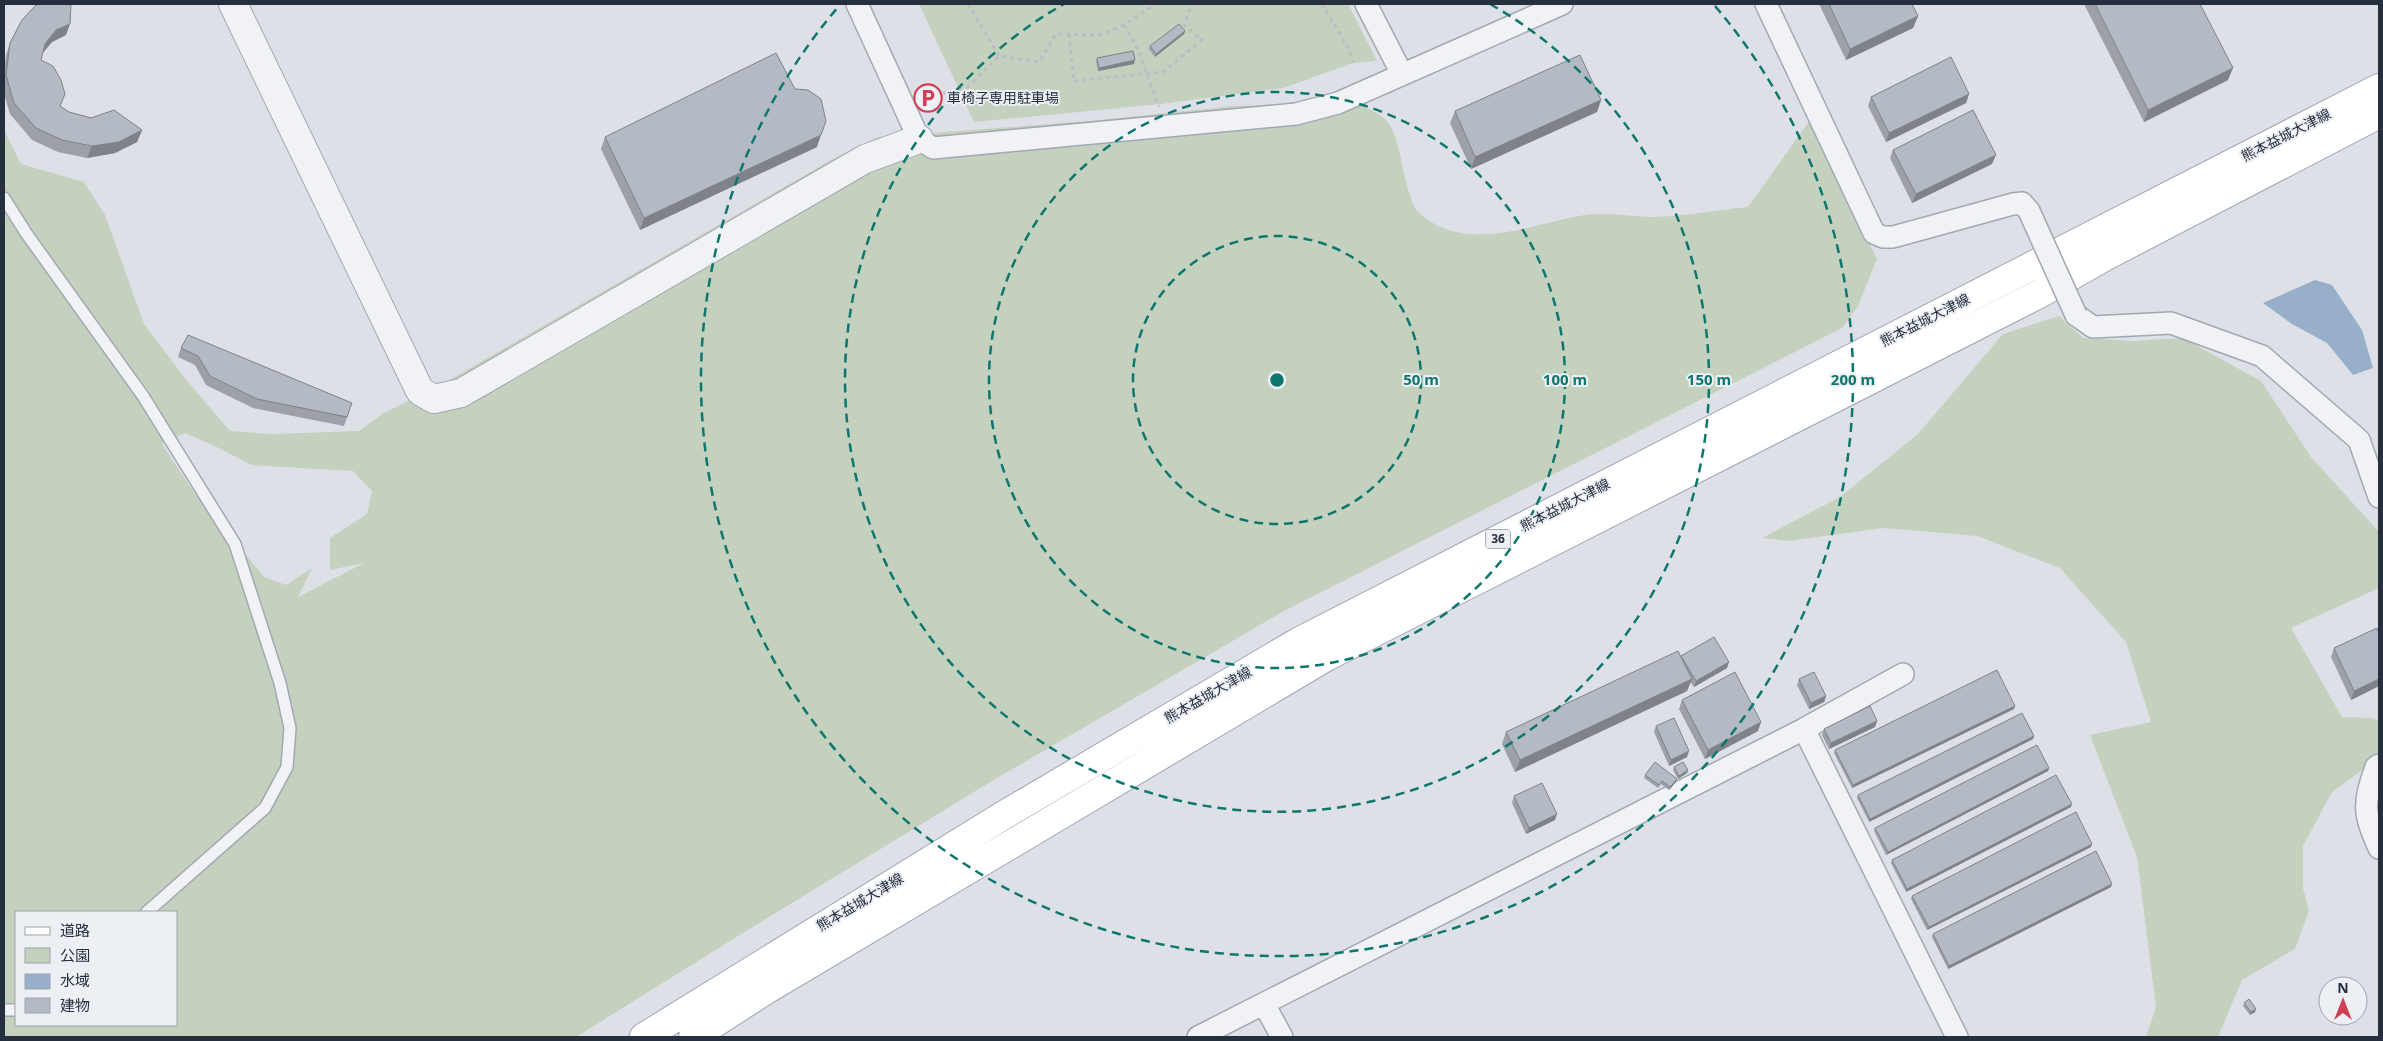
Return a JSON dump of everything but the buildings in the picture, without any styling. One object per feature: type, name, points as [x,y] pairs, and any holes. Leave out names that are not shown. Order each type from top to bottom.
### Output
[{"type":"main road","name":"熊本益城大津線","points":[[644,1037],[995,820],[1298,642],[2379,88]]},
{"type":"main road","name":"熊本益城大津線","points":[[693,1037],[766,990],[1326,657],[2040,294],[2106,256],[2379,114]]},
{"type":"street","points":[[233,4],[420,391],[434,400],[461,393],[865,159],[919,139]]},
{"type":"street","points":[[857,4],[919,139],[933,148],[1296,114],[1338,102],[1562,4]]},
{"type":"street","points":[[1366,4],[1402,74]]},
{"type":"street","points":[[1766,4],[1874,233],[1883,237],[1893,237],[2022,203],[2029,211],[2076,315],[2093,327],[2172,323],[2262,356],[2359,440],[2379,497]]},
{"type":"street","points":[[1198,1037],[1804,729],[1903,674]]},
{"type":"street","points":[[1804,729],[1957,1037]]},
{"type":"street","points":[[2379,765],[2376,767],[2366,797],[2368,823],[2379,848]]},
{"type":"street","points":[[1264,1004],[1282,1037]]},
{"type":"lane","points":[[4,198],[26,233],[143,396],[235,544],[280,683],[290,728],[287,767],[265,808],[148,911]]},
{"type":"path","points":[[968,4],[999,56]]},
{"type":"path","points":[[999,56],[1039,62],[1056,34],[1100,35],[1124,25],[1155,4]]},
{"type":"path","points":[[1070,34],[1074,81],[1163,72],[1202,40],[1184,25],[1192,4]]},
{"type":"path","points":[[1322,4],[1350,51],[1353,63]]},
{"type":"path","points":[[1124,25],[1137,47],[1160,110]]},
{"type":"path","points":[[917,100],[968,87],[999,56]]},
{"type":"green space","points":[[919,4],[1348,4],[1377,61],[1353,63],[1283,88],[1161,104],[974,122]]},
{"type":"green space","points":[[1352,102],[1374,111],[1390,125],[1397,144],[1407,187],[1418,212],[1436,225],[1456,232],[1478,234],[1499,233],[1593,214],[1654,217],[1748,207],[1810,120],[1877,259],[1858,306],[1842,328],[1284,611],[992,781],[576,1037],[4,1037],[4,130],[21,164],[84,182],[105,215],[144,324],[187,381],[230,431],[273,434],[359,431],[384,413],[446,382],[831,160],[878,137],[1089,121],[1234,106]],"holes":[[[185,433],[251,465],[353,471],[372,491],[367,514],[330,538],[330,570],[364,563],[298,597],[312,568],[286,585],[264,577],[192,490],[162,444]]]},
{"type":"green space","points":[[2059,316],[2083,338],[2133,341],[2183,338],[2261,381],[2311,457],[2379,532],[2379,588],[2291,628],[2342,717],[2372,718],[2379,721],[2379,758],[2332,792],[2303,846],[2303,888],[2309,911],[2295,949],[2242,980],[2218,1037],[2146,1037],[2156,1007],[2137,857],[2090,735],[2151,722],[2126,642],[2060,568],[1977,536],[1884,528],[1788,541],[1762,538],[1840,497],[1918,434],[2003,334]]},
{"type":"water","points":[[2315,280],[2332,285],[2362,330],[2373,368],[2353,375],[2327,343],[2292,324],[2263,303]]},
{"type":"place","name":"車椅子専用駐車場","points":[[928,98]]}]
